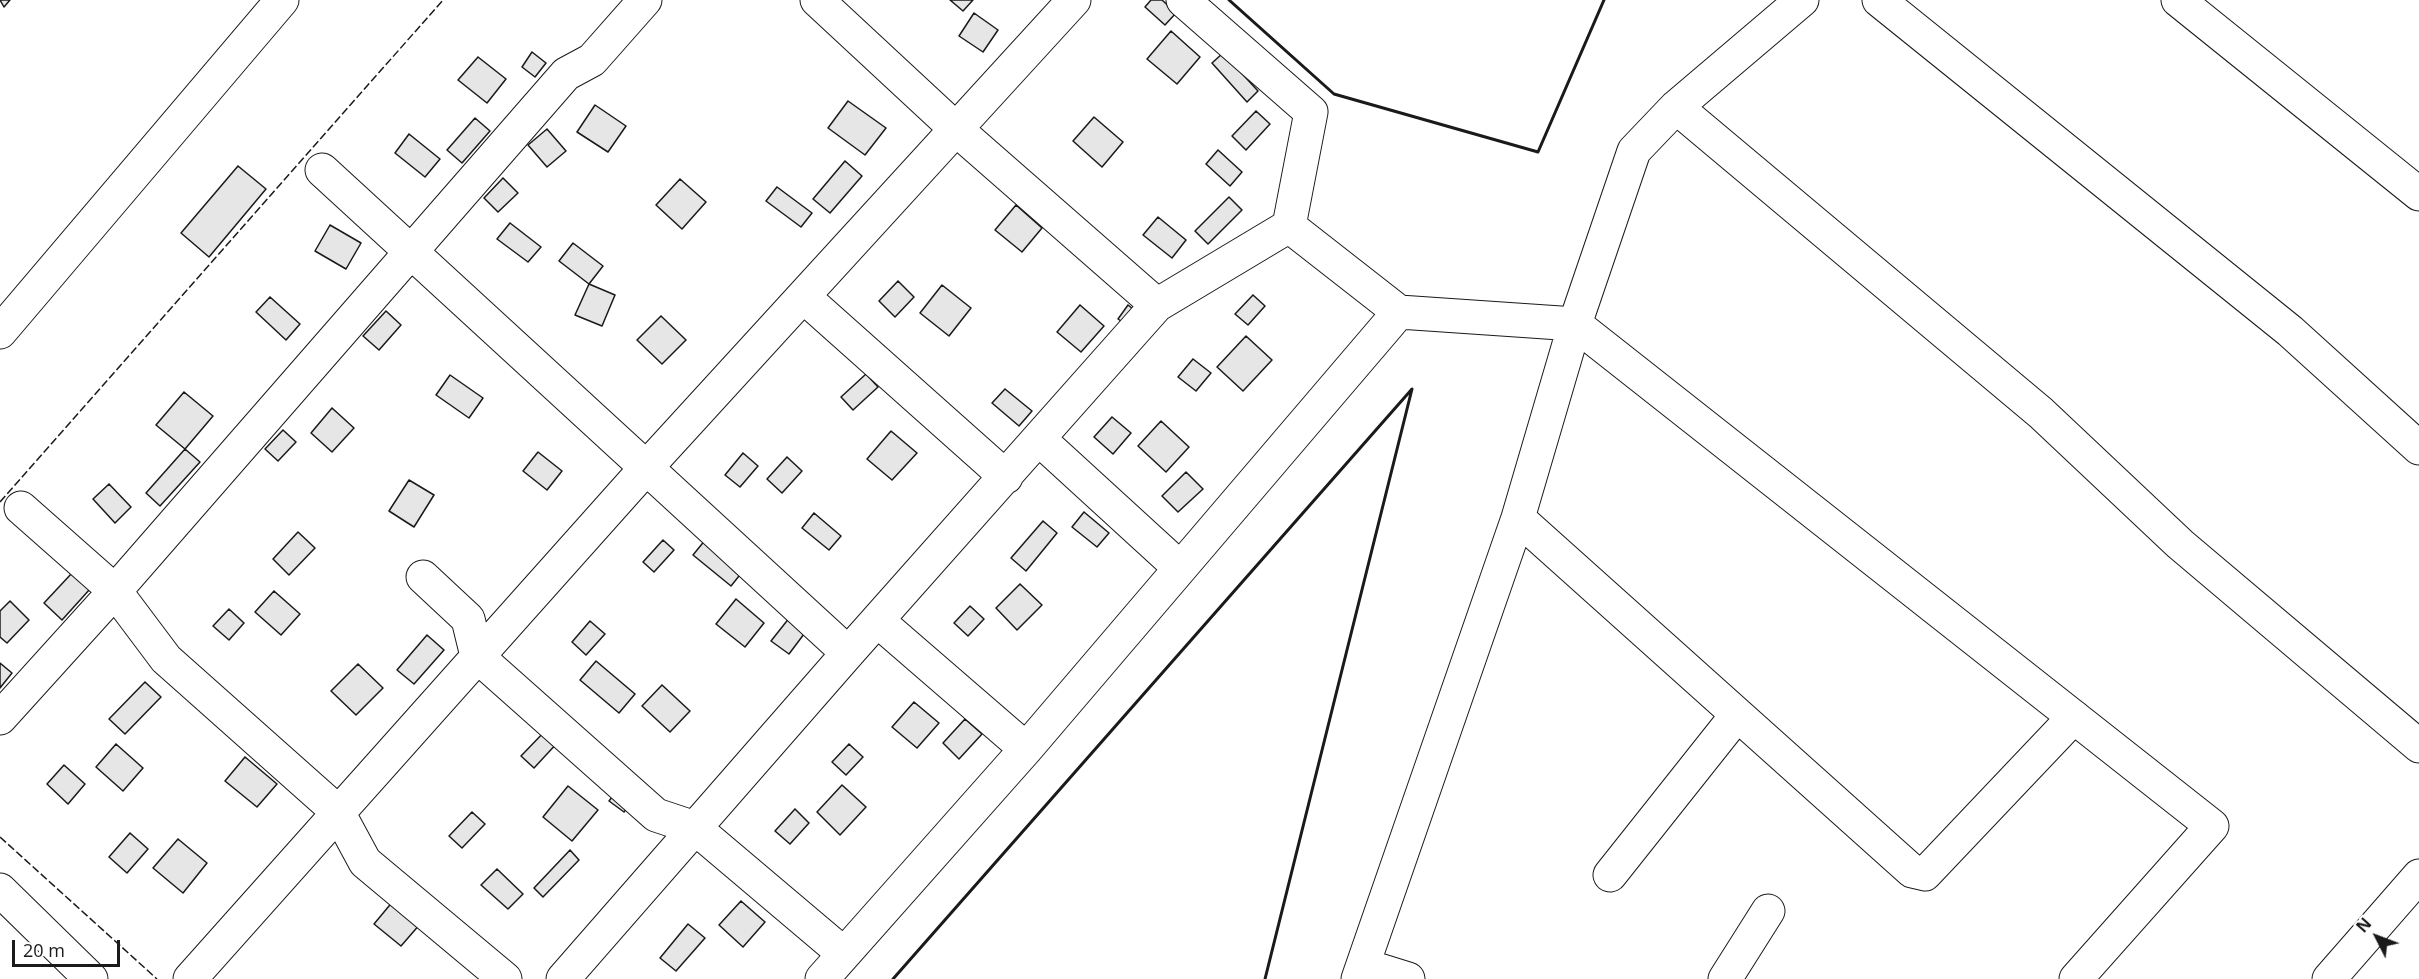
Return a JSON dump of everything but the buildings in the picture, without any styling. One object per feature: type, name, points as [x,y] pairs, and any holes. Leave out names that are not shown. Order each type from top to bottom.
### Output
[{"type":"street","points":[[0,332],[282,0]]},
{"type":"street","points":[[0,718],[115,591],[566,74],[592,60],[645,0]]},
{"type":"street","points":[[817,0],[957,130],[1157,305]]},
{"type":"street","points":[[190,979],[646,468],[1074,0]]},
{"type":"street","points":[[563,979],[1157,305],[1289,226],[1311,112],[1183,0]]},
{"type":"street","points":[[1408,979],[1360,972],[1518,518],[1575,324],[1634,151],[1676,107],[1802,0]]},
{"type":"street","points":[[1879,0],[2290,331],[2419,448]]},
{"type":"street","points":[[2178,0],[2419,194]]},
{"type":"street","points":[[1676,107],[2041,413],[2180,544],[2419,746]]},
{"type":"street","points":[[322,170],[848,653]]},
{"type":"street","points":[[1289,226],[1399,312],[1575,324],[2212,826],[2076,979]]},
{"type":"street","points":[[804,297],[1006,477]]},
{"type":"street","points":[[822,979],[1026,749],[1399,312]]},
{"type":"street","points":[[1039,439],[1180,568]]},
{"type":"street","points":[[21,508],[115,591],[166,659],[338,812],[365,862],[505,979]]},
{"type":"street","points":[[1518,518],[1912,871],[1926,874],[2074,717]]},
{"type":"street","points":[[423,577],[468,619],[477,656],[656,815],[695,828],[844,954]]},
{"type":"street","points":[[878,621],[1026,749]]},
{"type":"street","points":[[1610,875],[1737,715]]},
{"type":"street","points":[[2330,979],[2419,876]]},
{"type":"street","points":[[0,890],[91,979]]},
{"type":"street","points":[[1725,979],[1768,912]]},
{"type":"fence","points":[[0,502],[443,0]]},
{"type":"fence","points":[[0,837],[157,979]]},
{"type":"wall","points":[[1229,0],[1334,94],[1538,152],[1604,0]]},
{"type":"wall","points":[[893,979],[1412,389],[1265,979]]}]
